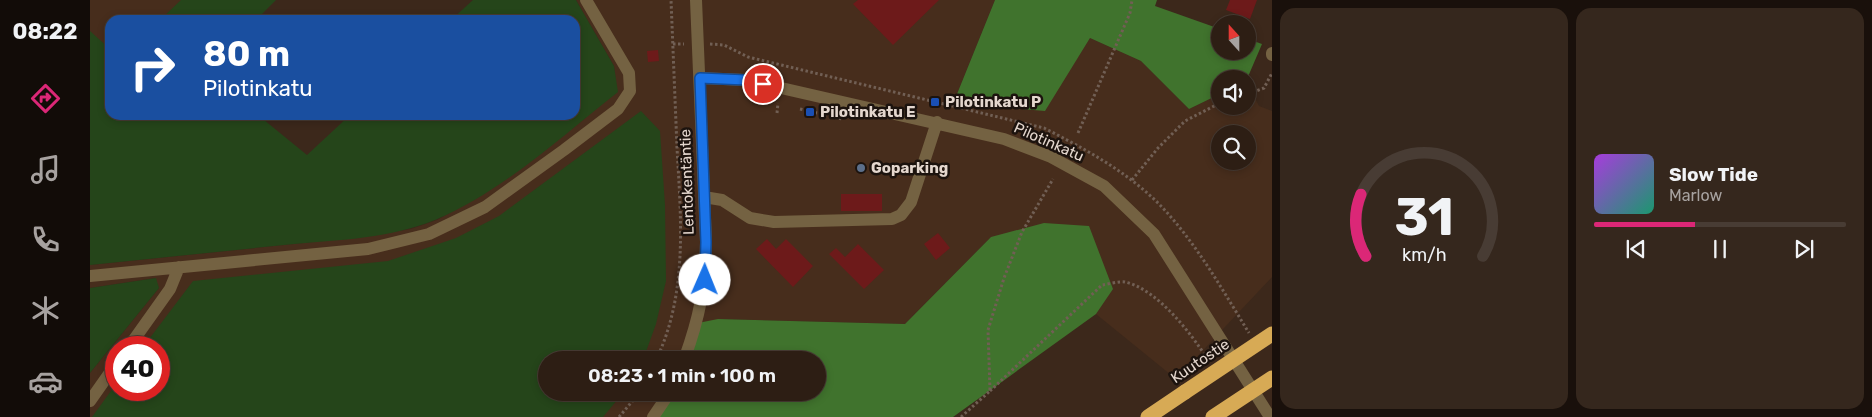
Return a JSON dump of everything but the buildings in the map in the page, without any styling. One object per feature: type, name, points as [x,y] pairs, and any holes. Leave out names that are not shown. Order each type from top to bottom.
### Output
[{"type":"highway","name":"Kuutostie","points":[[1148,417],[1272,334]]},
{"type":"highway","points":[[1213,417],[1272,378]]},
{"type":"street","points":[[90,276],[368,249],[429,234],[485,207],[618,109],[630,91],[629,73],[586,0]]},
{"type":"street","name":"Lentokentäntie","points":[[687,351],[698,323],[705,280],[704,197],[696,0]]},
{"type":"street","name":"Pilotinkatu","points":[[700,78],[746,80],[937,122],[1004,139],[1051,157],[1104,186],[1154,234],[1270,417]]},
{"type":"street","points":[[704,197],[722,200],[750,218],[774,222],[892,219],[901,215],[911,202],[937,122]]},
{"type":"street","points":[[137,336],[170,289],[179,267]]},
{"type":"street","points":[[90,401],[105,380]]},
{"type":"street","points":[[653,417],[664,401]]},
{"type":"path","points":[[659,351],[674,313],[680,269],[681,219],[671,0]]},
{"type":"path","points":[[1078,133],[1130,13],[1132,0]]},
{"type":"path","points":[[673,44],[687,44]]},
{"type":"path","points":[[1256,91],[1264,88],[1272,73]]},
{"type":"path","points":[[777,114],[778,103]]},
{"type":"path","points":[[1132,180],[1158,148],[1185,121],[1211,108]]},
{"type":"path","points":[[990,391],[988,330],[1004,278],[1022,232],[1053,179]]},
{"type":"path","points":[[961,417],[1102,285],[1124,282],[1151,293],[1199,345],[1209,361]]},
{"type":"path","points":[[619,417],[632,401]]},
{"type":"shaded area","points":[[90,0],[223,0],[206,15],[105,15],[105,106],[90,119]]},
{"type":"shaded area","points":[[576,0],[995,0],[957,94],[1044,110],[1090,38],[1141,61],[1189,109],[1211,98],[1211,115],[1256,115],[1256,100],[1259,106],[1272,111],[1272,277],[1176,379],[1096,314],[1113,288],[991,237],[905,324],[718,319],[691,351],[538,351],[538,401],[664,401],[653,417],[90,417],[90,373],[105,355],[105,401],[170,401],[170,336],[120,336],[159,288],[155,278],[90,288],[90,265],[362,237],[411,229],[437,220],[488,191],[617,92],[614,66]]},
{"type":"green space","points":[[181,0],[276,0],[261,15],[165,15]]},
{"type":"green space","points":[[473,0],[576,0],[614,66],[618,92],[508,179],[460,208],[418,226],[401,231],[347,239],[90,265],[90,31],[105,44],[105,120],[264,120],[307,155],[345,120],[580,120],[580,15],[456,15]]},
{"type":"green space","points":[[995,0],[1157,0],[1155,6],[1211,26],[1211,60],[1255,60],[1251,70],[1211,70],[1211,98],[1189,109],[1141,61],[1090,38],[1045,111],[1011,108],[957,94]]},
{"type":"green space","points":[[1256,42],[1262,44],[1256,58]]},
{"type":"green space","points":[[641,111],[660,131],[665,205],[666,281],[656,324],[646,351],[538,351],[538,401],[616,401],[603,417],[92,417],[105,399],[105,401],[170,401],[170,336],[151,336],[193,281],[388,261],[456,238],[499,216]]},
{"type":"green space","points":[[1044,223],[1089,226],[1113,289],[1096,314],[953,417],[653,417],[664,401],[826,401],[826,351],[687,351],[698,323],[718,319],[905,324],[991,237]]},
{"type":"green space","points":[[156,278],[159,288],[120,336],[105,336],[105,355],[90,373],[90,288]]},
{"type":"place","name":"Pilotinkatu P","points":[[935,102]]},
{"type":"place","name":"Pilotinkatu E","points":[[810,112]]},
{"type":"place","name":"Goparking","points":[[861,168]]},
{"type":"route","points":[[705,280],[706,242],[700,78],[746,80],[763,84]]}]
